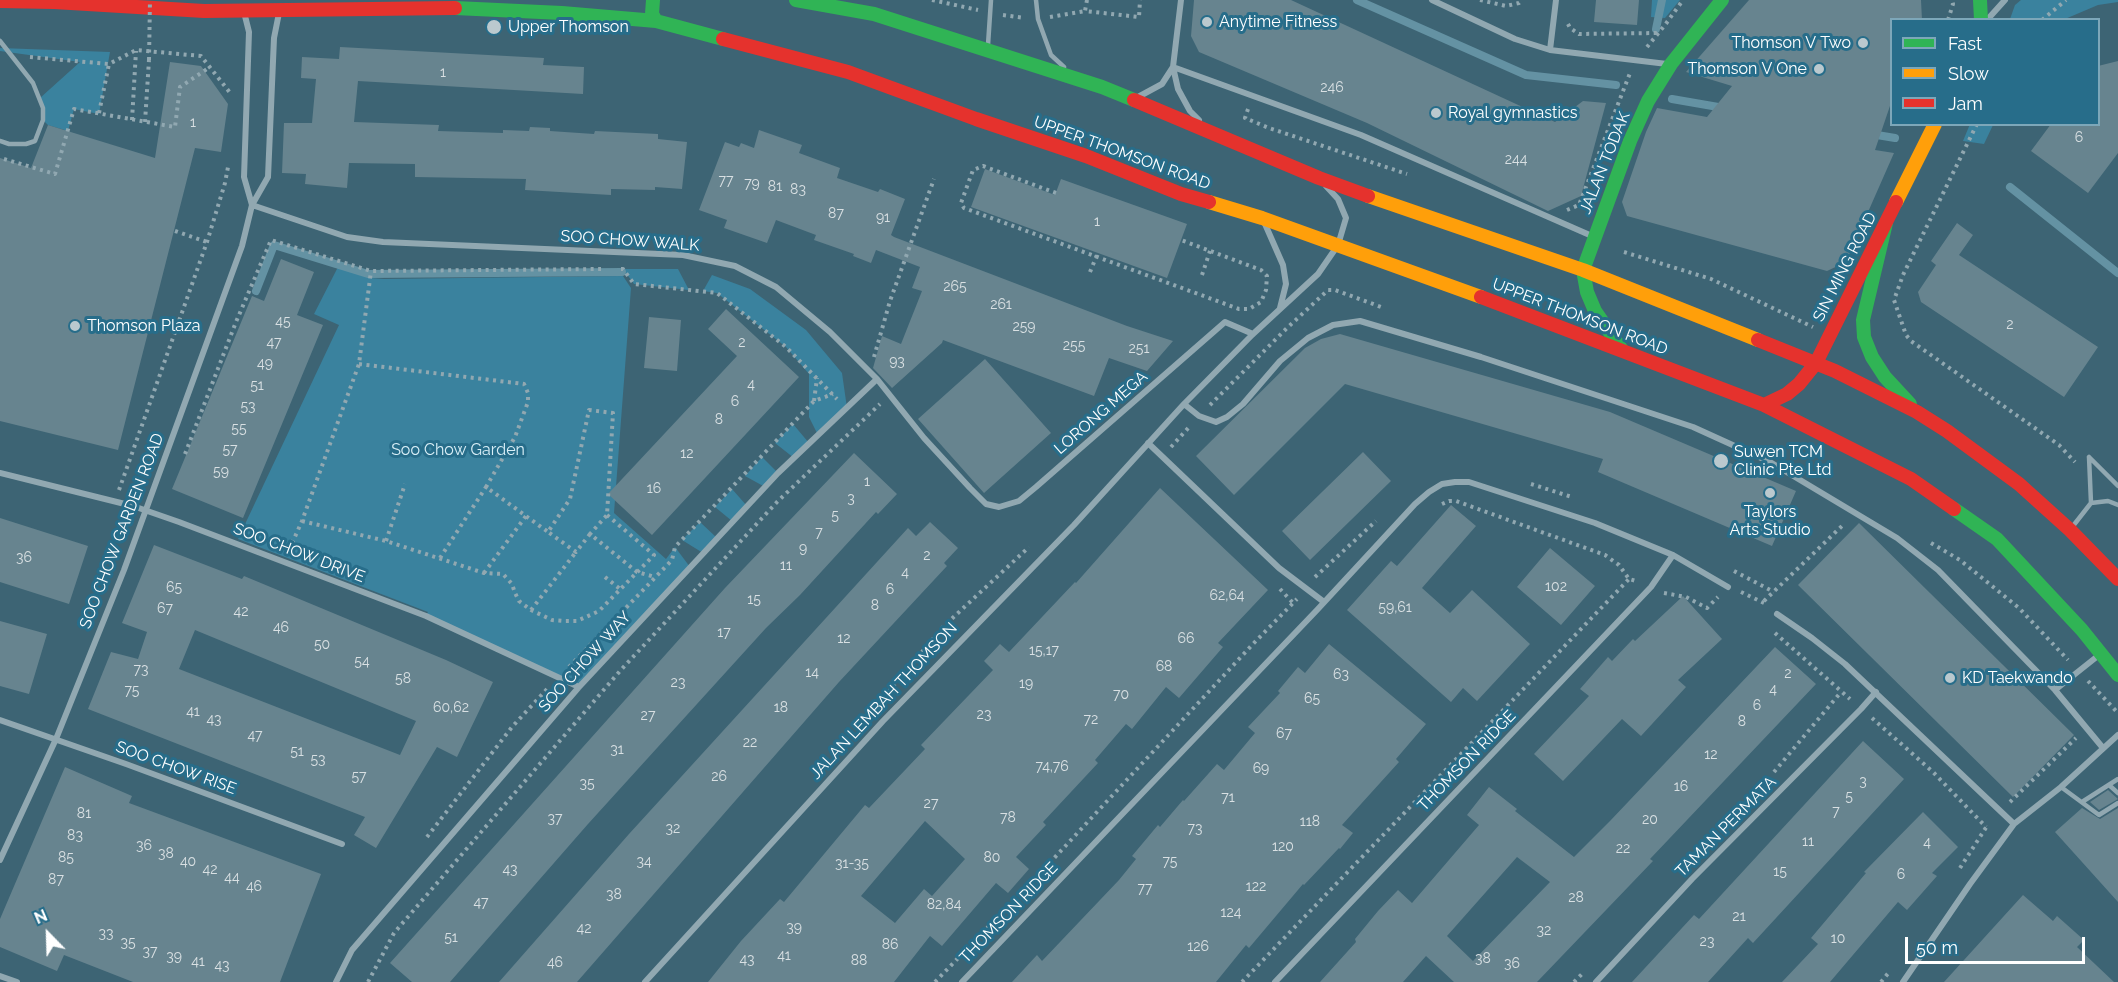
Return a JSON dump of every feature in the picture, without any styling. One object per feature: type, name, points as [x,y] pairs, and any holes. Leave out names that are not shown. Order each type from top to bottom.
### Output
[{"type":"main road","points":[[498,10],[510,0]]},
{"type":"main road","points":[[653,0],[652,14],[656,21]]},
{"type":"main road","points":[[795,0],[874,14],[1077,79],[1318,178],[1582,270],[1816,363],[1917,412],[1947,431],[2019,484],[2070,530],[2118,579]]},
{"type":"main road","name":"JALAN TODAK","points":[[1582,270],[1630,141],[1648,101],[1671,64],[1722,0]]},
{"type":"main road","points":[[1980,0],[1981,18]]},
{"type":"main road","name":"UPPER THOMSON ROAD","points":[[0,1],[204,11],[438,7],[656,21],[848,72],[1086,156],[1181,194],[1262,218],[1338,245],[1764,405],[1911,479],[1997,539],[2082,630],[2118,675]]},
{"type":"main road","name":"SIN MING ROAD","points":[[1764,405],[1787,394],[1799,384],[1816,363],[1934,126]]},
{"type":"main road","points":[[1886,223],[1863,320],[1864,337],[1872,357],[1885,377],[1917,412]]},
{"type":"main road","points":[[1582,270],[1587,292],[1595,311],[1622,350]]},
{"type":"street","points":[[1181,0],[1173,67],[1178,89],[1190,111],[1210,132]]},
{"type":"street","points":[[1432,0],[1515,39],[1550,50],[1671,64]]},
{"type":"street","points":[[1550,50],[1556,0]]},
{"type":"street","points":[[1990,18],[2005,0]]},
{"type":"street","name":"SOO CHOW GARDEN ROAD","points":[[243,10],[249,32],[244,177],[252,205]]},
{"type":"street","name":"SOO CHOW GARDEN ROAD","points":[[0,860],[56,738],[124,570],[242,246],[252,205],[268,177],[274,38],[280,10]]},
{"type":"street","points":[[1173,67],[1361,135],[1594,237]]},
{"type":"street","points":[[1132,100],[1162,84],[1173,67]]},
{"type":"street","points":[[1318,178],[1338,199],[1344,210],[1346,218],[1338,245],[1318,274],[1253,334],[1148,443],[1279,568],[1324,602]]},
{"type":"street","name":"SOO CHOW WALK","points":[[252,205],[323,230],[383,242],[684,255],[735,266],[776,287],[830,332],[877,379],[924,438],[986,504]]},
{"type":"street","points":[[1262,218],[1283,265],[1286,284],[1280,308]]},
{"type":"street","points":[[1184,404],[1199,416],[1216,422],[1227,417],[1243,404],[1281,361],[1308,338],[1334,325],[1360,321],[1481,357],[1693,427],[1770,462],[1897,538],[1938,570],[2055,690],[2103,748]]},
{"type":"street","name":"LORONG MEGA","points":[[986,504],[999,507],[1018,501],[1225,322],[1253,334]]},
{"type":"street","name":"SOO CHOW WAY","points":[[336,982],[352,951],[579,687],[778,473],[877,379]]},
{"type":"street","name":"JALAN LEMBAH THOMSON","points":[[645,982],[883,721],[1074,525],[1148,443]]},
{"type":"street","name":"SOO CHOW DRIVE","points":[[0,473],[145,510],[426,616],[579,687]]},
{"type":"street","name":"THOMSON RIDGE","points":[[962,982],[1415,504],[1442,484],[1469,482],[1595,523],[1673,555],[1728,587]]},
{"type":"street","name":"THOMSON RIDGE","points":[[1275,982],[1652,587],[1673,555]]},
{"type":"street","points":[[1777,614],[1820,644],[1876,692],[2014,824]]},
{"type":"street","points":[[2055,690],[2101,654]]},
{"type":"street","name":"TAMAN PERMATA","points":[[1596,982],[1692,879],[1876,692]]},
{"type":"street","name":"SOO CHOW RISE","points":[[0,720],[56,738],[342,844]]},
{"type":"street","points":[[1903,982],[2014,824],[2061,787],[2118,735]]},
{"type":"street","points":[[0,976],[17,982]]},
{"type":"lane","points":[[988,50],[992,0]]},
{"type":"lane","points":[[1036,0],[1038,19],[1051,55],[1077,79]]},
{"type":"lane","points":[[0,41],[33,83],[43,108],[43,120],[35,141],[26,144],[9,144],[0,141]]},
{"type":"lane","points":[[2070,530],[2091,503],[2089,457],[2118,486]]},
{"type":"lane","points":[[2091,503],[2108,501],[2118,505]]},
{"type":"lane","points":[[2082,802],[2118,779]]},
{"type":"lane","points":[[2109,785],[2118,793]]},
{"type":"lane","points":[[2061,787],[2099,815],[2118,803]]},
{"type":"path","points":[[145,122],[150,0]]},
{"type":"path","points":[[932,0],[990,13],[1038,19],[1085,11],[1139,17],[1140,0]]},
{"type":"path","points":[[1085,11],[1087,0]]},
{"type":"path","points":[[1480,0],[1506,6],[1522,0]]},
{"type":"path","points":[[1949,18],[1952,0]]},
{"type":"path","points":[[2044,18],[2066,0]]},
{"type":"path","points":[[1566,18],[1570,28],[1579,34],[1659,33]]},
{"type":"path","points":[[132,120],[136,50]]},
{"type":"path","points":[[12,55],[109,64],[136,50],[201,56],[238,102]]},
{"type":"path","points":[[99,114],[109,64]]},
{"type":"path","points":[[0,158],[55,174],[74,109],[175,127],[180,87],[210,67]]},
{"type":"path","points":[[1253,95],[1245,118],[1409,174]]},
{"type":"path","points":[[1976,126],[1902,275],[1894,300],[1906,335],[1911,341],[2058,446],[2090,477]]},
{"type":"path","points":[[115,502],[207,242],[225,183],[229,160]]},
{"type":"path","points":[[1056,193],[983,166],[974,170],[961,203],[964,208],[1239,309],[1249,309],[1261,302],[1266,290],[1267,276],[1261,270],[1181,240]]},
{"type":"path","points":[[870,372],[891,301],[934,179]]},
{"type":"path","points":[[175,231],[207,242]]},
{"type":"path","points":[[184,455],[271,240],[371,271],[623,269],[634,284],[717,293],[786,347],[847,408]]},
{"type":"path","points":[[1202,275],[1210,251]]},
{"type":"path","points":[[1624,252],[1711,279],[1815,328]]},
{"type":"path","points":[[1090,272],[1097,255]]},
{"type":"path","points":[[286,558],[360,364],[371,271]]},
{"type":"path","points":[[1162,456],[1286,329],[1328,290],[1335,290],[1384,308]]},
{"type":"path","points":[[360,364],[524,384],[528,393],[528,402],[515,437],[440,558]]},
{"type":"path","points":[[814,401],[817,377]]},
{"type":"path","points":[[568,668],[672,561],[675,547],[814,401],[832,394]]},
{"type":"path","points":[[368,982],[394,933],[620,671],[777,502],[890,395]]},
{"type":"path","points":[[531,610],[607,515],[613,413],[589,410],[570,499],[548,532]]},
{"type":"path","points":[[1522,482],[1576,499]]},
{"type":"path","points":[[386,541],[405,484]]},
{"type":"path","points":[[486,487],[576,552]]},
{"type":"path","points":[[1436,507],[1449,501],[1456,501],[1605,555],[1619,565],[1629,579],[1652,587],[1659,593],[1686,597],[1707,608],[1728,587],[1764,601],[1777,614]]},
{"type":"path","points":[[1764,601],[1856,513]]},
{"type":"path","points":[[302,521],[386,541],[484,573],[502,574],[512,584],[519,601],[531,610],[552,620],[577,621],[599,611],[654,555],[607,515]]},
{"type":"path","points":[[484,573],[525,516]]},
{"type":"path","points":[[935,982],[1053,859],[1316,576],[1378,519]]},
{"type":"path","points":[[590,534],[637,572],[656,577]]},
{"type":"path","points":[[1724,566],[1774,592]]},
{"type":"path","points":[[605,577],[620,589]]},
{"type":"path","points":[[1242,982],[1629,579]]},
{"type":"green space","points":[[1652,0],[1680,0],[1665,18],[1651,17]]},
{"type":"green space","points":[[2021,0],[2118,0],[2118,2],[2098,5],[2067,18],[2010,18],[2015,5]]},
{"type":"green space","points":[[0,48],[110,52],[99,114],[74,109],[68,131],[48,125],[43,120],[40,98],[80,62],[0,51]]},
{"type":"green space","points":[[1969,126],[1993,126],[1984,144],[1963,141]]},
{"type":"green space","name":"Soo Chow Garden","points":[[338,267],[370,278],[384,279],[623,276],[631,288],[614,513],[666,559],[675,547],[690,567],[581,686],[426,616],[428,612],[238,539],[339,325],[314,314]]},
{"type":"green space","points":[[623,269],[678,269],[689,290],[634,284]]},
{"type":"green space","points":[[712,275],[750,289],[806,330],[842,373],[847,408],[818,435],[809,417],[809,374],[786,347],[717,293],[703,291]]},
{"type":"green space","points":[[793,424],[809,443],[794,458],[775,443]]},
{"type":"green space","points":[[762,457],[778,473],[765,487],[745,476]]},
{"type":"green space","points":[[732,489],[747,506],[732,521],[715,507]]},
{"type":"green space","points":[[700,522],[717,538],[703,553],[682,540]]},
{"type":"building","points":[[1194,0],[1291,0],[1555,122],[1583,101],[1606,103],[1581,196],[1548,211],[1367,123],[1199,52],[1191,36]]},
{"type":"building","points":[[1596,0],[1639,0],[1637,25],[1594,22]]},
{"type":"building","points":[[1749,0],[1921,0],[1922,18],[1890,18],[1890,106],[1875,150],[1894,153],[1846,262],[1827,271],[1627,216],[1622,202],[1646,132],[1657,108],[1707,117],[1732,86],[1686,72]]},
{"type":"building","points":[[340,47],[544,58],[543,65],[584,67],[583,94],[358,81],[354,122],[439,125],[438,131],[503,133],[503,130],[529,131],[530,127],[550,128],[550,131],[594,134],[595,131],[658,134],[658,139],[687,142],[682,189],[655,187],[655,190],[611,189],[611,195],[525,190],[526,179],[415,177],[415,164],[349,163],[347,188],[305,184],[306,174],[282,173],[284,123],[312,123],[316,79],[301,78],[302,57],[339,59]]},
{"type":"building","points":[[2118,61],[2118,153],[2088,193],[2031,151],[2050,126],[2100,126],[2100,66]]},
{"type":"building","name":"Thomson Plaza","points":[[170,62],[201,66],[228,104],[221,152],[195,148],[118,450],[0,421],[0,158],[31,168],[48,125],[155,158]]},
{"type":"building","points":[[759,130],[802,145],[799,153],[840,168],[837,178],[878,192],[880,189],[905,199],[891,235],[894,237],[1127,326],[1173,341],[1147,371],[1109,358],[1094,396],[943,340],[892,388],[873,368],[882,336],[901,344],[922,291],[912,288],[920,267],[876,250],[871,263],[853,256],[854,254],[814,240],[816,235],[776,220],[767,243],[724,228],[727,220],[699,210],[725,142],[739,147],[741,143],[754,148]]},
{"type":"building","points":[[985,169],[1055,195],[1061,179],[1187,224],[1167,278],[971,207]]},
{"type":"building","points":[[1957,223],[1973,235],[1959,255],[2098,347],[2064,397],[1921,302],[1918,292],[1936,265],[1931,261]]},
{"type":"building","points":[[281,259],[314,272],[297,315],[323,325],[243,518],[172,489],[252,296],[264,301]]},
{"type":"building","points":[[726,309],[799,377],[652,535],[608,494],[737,356],[708,329]]},
{"type":"building","points":[[649,317],[681,320],[677,371],[644,368]]},
{"type":"building","points":[[1340,334],[1610,412],[1796,491],[1772,546],[1598,472],[1603,459],[1345,384],[1234,495],[1196,456],[1305,348],[1321,339]]},
{"type":"building","points":[[985,359],[1051,433],[984,493],[918,419]]},
{"type":"building","points":[[1363,452],[1391,481],[1310,560],[1282,531]]},
{"type":"building","points":[[854,453],[897,494],[878,514],[876,512],[800,595],[766,628],[588,824],[450,982],[412,982],[390,963],[725,588]]},
{"type":"building","points":[[1160,488],[1268,590],[1218,643],[1223,647],[1179,698],[1166,687],[1132,729],[1126,724],[1095,760],[1098,763],[1043,822],[1046,825],[1016,857],[1029,869],[1008,893],[996,883],[942,946],[930,936],[894,982],[708,982],[741,941],[780,899],[784,902],[865,805],[869,808],[925,749],[921,745],[993,670],[984,661],[1000,644],[1009,652],[1076,583]],"holes":[[[925,821],[965,859],[932,896],[924,889],[895,923],[861,896]]]},
{"type":"building","points":[[1451,505],[1476,526],[1422,588],[1450,613],[1472,590],[1530,644],[1477,701],[1463,688],[1451,702],[1347,610],[1391,561],[1397,566]]},
{"type":"building","points":[[0,518],[88,546],[69,604],[0,582]]},
{"type":"building","points":[[930,522],[958,548],[944,563],[947,566],[839,682],[577,982],[499,982],[629,834],[908,528],[916,536]]},
{"type":"building","points":[[1859,523],[2074,735],[2013,797],[1798,585]]},
{"type":"building","points":[[154,545],[242,579],[244,576],[446,660],[493,682],[457,757],[437,747],[376,848],[354,835],[365,817],[88,709],[111,652],[138,659],[147,632],[122,623]],"holes":[[[195,630],[416,721],[400,755],[179,669]]]},
{"type":"building","points":[[1550,548],[1595,586],[1561,625],[1517,587]]},
{"type":"building","points":[[1683,596],[1722,639],[1678,680],[1686,687],[1641,736],[1622,719],[1563,781],[1534,754],[1589,696],[1580,689],[1608,657],[1612,661],[1633,639],[1635,641]]},
{"type":"building","points":[[0,621],[47,634],[29,694],[0,686]]},
{"type":"building","points":[[1329,644],[1426,724],[1396,759],[1399,762],[1342,825],[1353,833],[1340,849],[1303,884],[1249,948],[1246,945],[1216,982],[1012,982],[1037,955],[1042,961],[1119,880],[1136,859],[1132,856],[1158,825],[1160,827],[1217,764],[1224,770],[1255,733],[1248,727],[1280,693],[1278,691],[1298,667],[1305,673]]},
{"type":"building","points":[[1775,647],[1816,684],[1650,859],[1653,861],[1537,982],[1454,982],[1426,956],[1403,982],[1320,982],[1398,890],[1412,903],[1479,825],[1467,815],[1489,787],[1517,809],[1515,811],[1574,857]],"holes":[[[1517,857],[1550,882],[1473,961],[1447,936]]]},
{"type":"building","points":[[1863,741],[1904,779],[1753,943],[1748,938],[1708,982],[1632,982],[1694,915],[1699,919]]},
{"type":"building","points":[[65,767],[132,796],[129,803],[321,874],[280,982],[133,982],[64,955],[57,971],[0,947],[0,919]]},
{"type":"building","points":[[2108,790],[2118,799],[2099,810],[2090,802]]},
{"type":"building","points":[[2082,808],[2100,819],[2118,808],[2118,902],[2055,832]]},
{"type":"building","points":[[1923,812],[1958,847],[1932,873],[1937,876],[1907,910],[1898,902],[1830,982],[1782,982],[1818,944],[1811,938],[1866,873],[1864,872]]},
{"type":"building","points":[[2023,895],[2053,921],[2057,916],[2084,940],[2077,947],[2114,982],[1944,982]]},
{"type":"waterway","points":[[1357,0],[1526,75],[1616,85]]},
{"type":"waterway","points":[[1656,29],[1662,0]]},
{"type":"waterway","points":[[1672,99],[1724,108]]},
{"type":"waterway","points":[[1871,134],[1895,138]]},
{"type":"waterway","points":[[2010,187],[2118,273]]},
{"type":"waterway","points":[[256,291],[274,245],[368,274],[622,272]]},
{"type":"traffic: fast","points":[[653,0],[652,14],[656,21]]},
{"type":"traffic: fast","points":[[796,0],[874,14],[1102,87],[1134,100]]},
{"type":"traffic: fast","points":[[1622,350],[1595,311],[1587,292],[1583,270],[1630,141],[1648,101],[1671,64],[1722,0]]},
{"type":"traffic: fast","points":[[1980,0],[1981,18]]},
{"type":"traffic: fast","points":[[455,8],[562,13],[656,21],[723,39]]},
{"type":"traffic: fast","points":[[1886,223],[1863,320],[1864,337],[1872,357],[1885,377],[1910,404]]},
{"type":"traffic: fast","points":[[1954,509],[1997,539],[2082,630],[2118,675]]},
{"type":"traffic: slow","points":[[1896,202],[1934,126]]},
{"type":"traffic: slow","points":[[1368,196],[1583,270],[1758,340]]},
{"type":"traffic: slow","points":[[1209,202],[1262,218],[1481,297]]},
{"type":"traffic: jam","points":[[0,1],[204,11],[455,8]]},
{"type":"traffic: jam","points":[[723,39],[848,72],[1086,156],[1181,194],[1209,202]]},
{"type":"traffic: jam","points":[[1134,100],[1319,178],[1368,196]]},
{"type":"traffic: jam","points":[[1764,405],[1787,394],[1799,384],[1816,363],[1896,202]]},
{"type":"traffic: jam","points":[[1481,297],[1764,405],[1911,479],[1954,509]]},
{"type":"traffic: jam","points":[[1758,340],[1835,371],[1917,412],[1947,431],[2019,484],[2070,530],[2118,579]]},
{"type":"place","name":"Anytime Fitness","points":[[1207,22]]},
{"type":"place","name":"Upper Thomson","points":[[494,27]]},
{"type":"place","name":"Thomson V Two","points":[[1863,43]]},
{"type":"place","name":"Thomson V One","points":[[1819,69]]},
{"type":"place","name":"Royal gymnastics","points":[[1436,113]]},
{"type":"place","name":"Thomson Plaza","points":[[75,326]]},
{"type":"place","name":"Suwen TCM Clinic Pte Ltd","points":[[1721,461]]},
{"type":"place","name":"Taylors Arts Studio","points":[[1770,493]]},
{"type":"place","name":"KD Taekwando","points":[[1950,678]]}]
